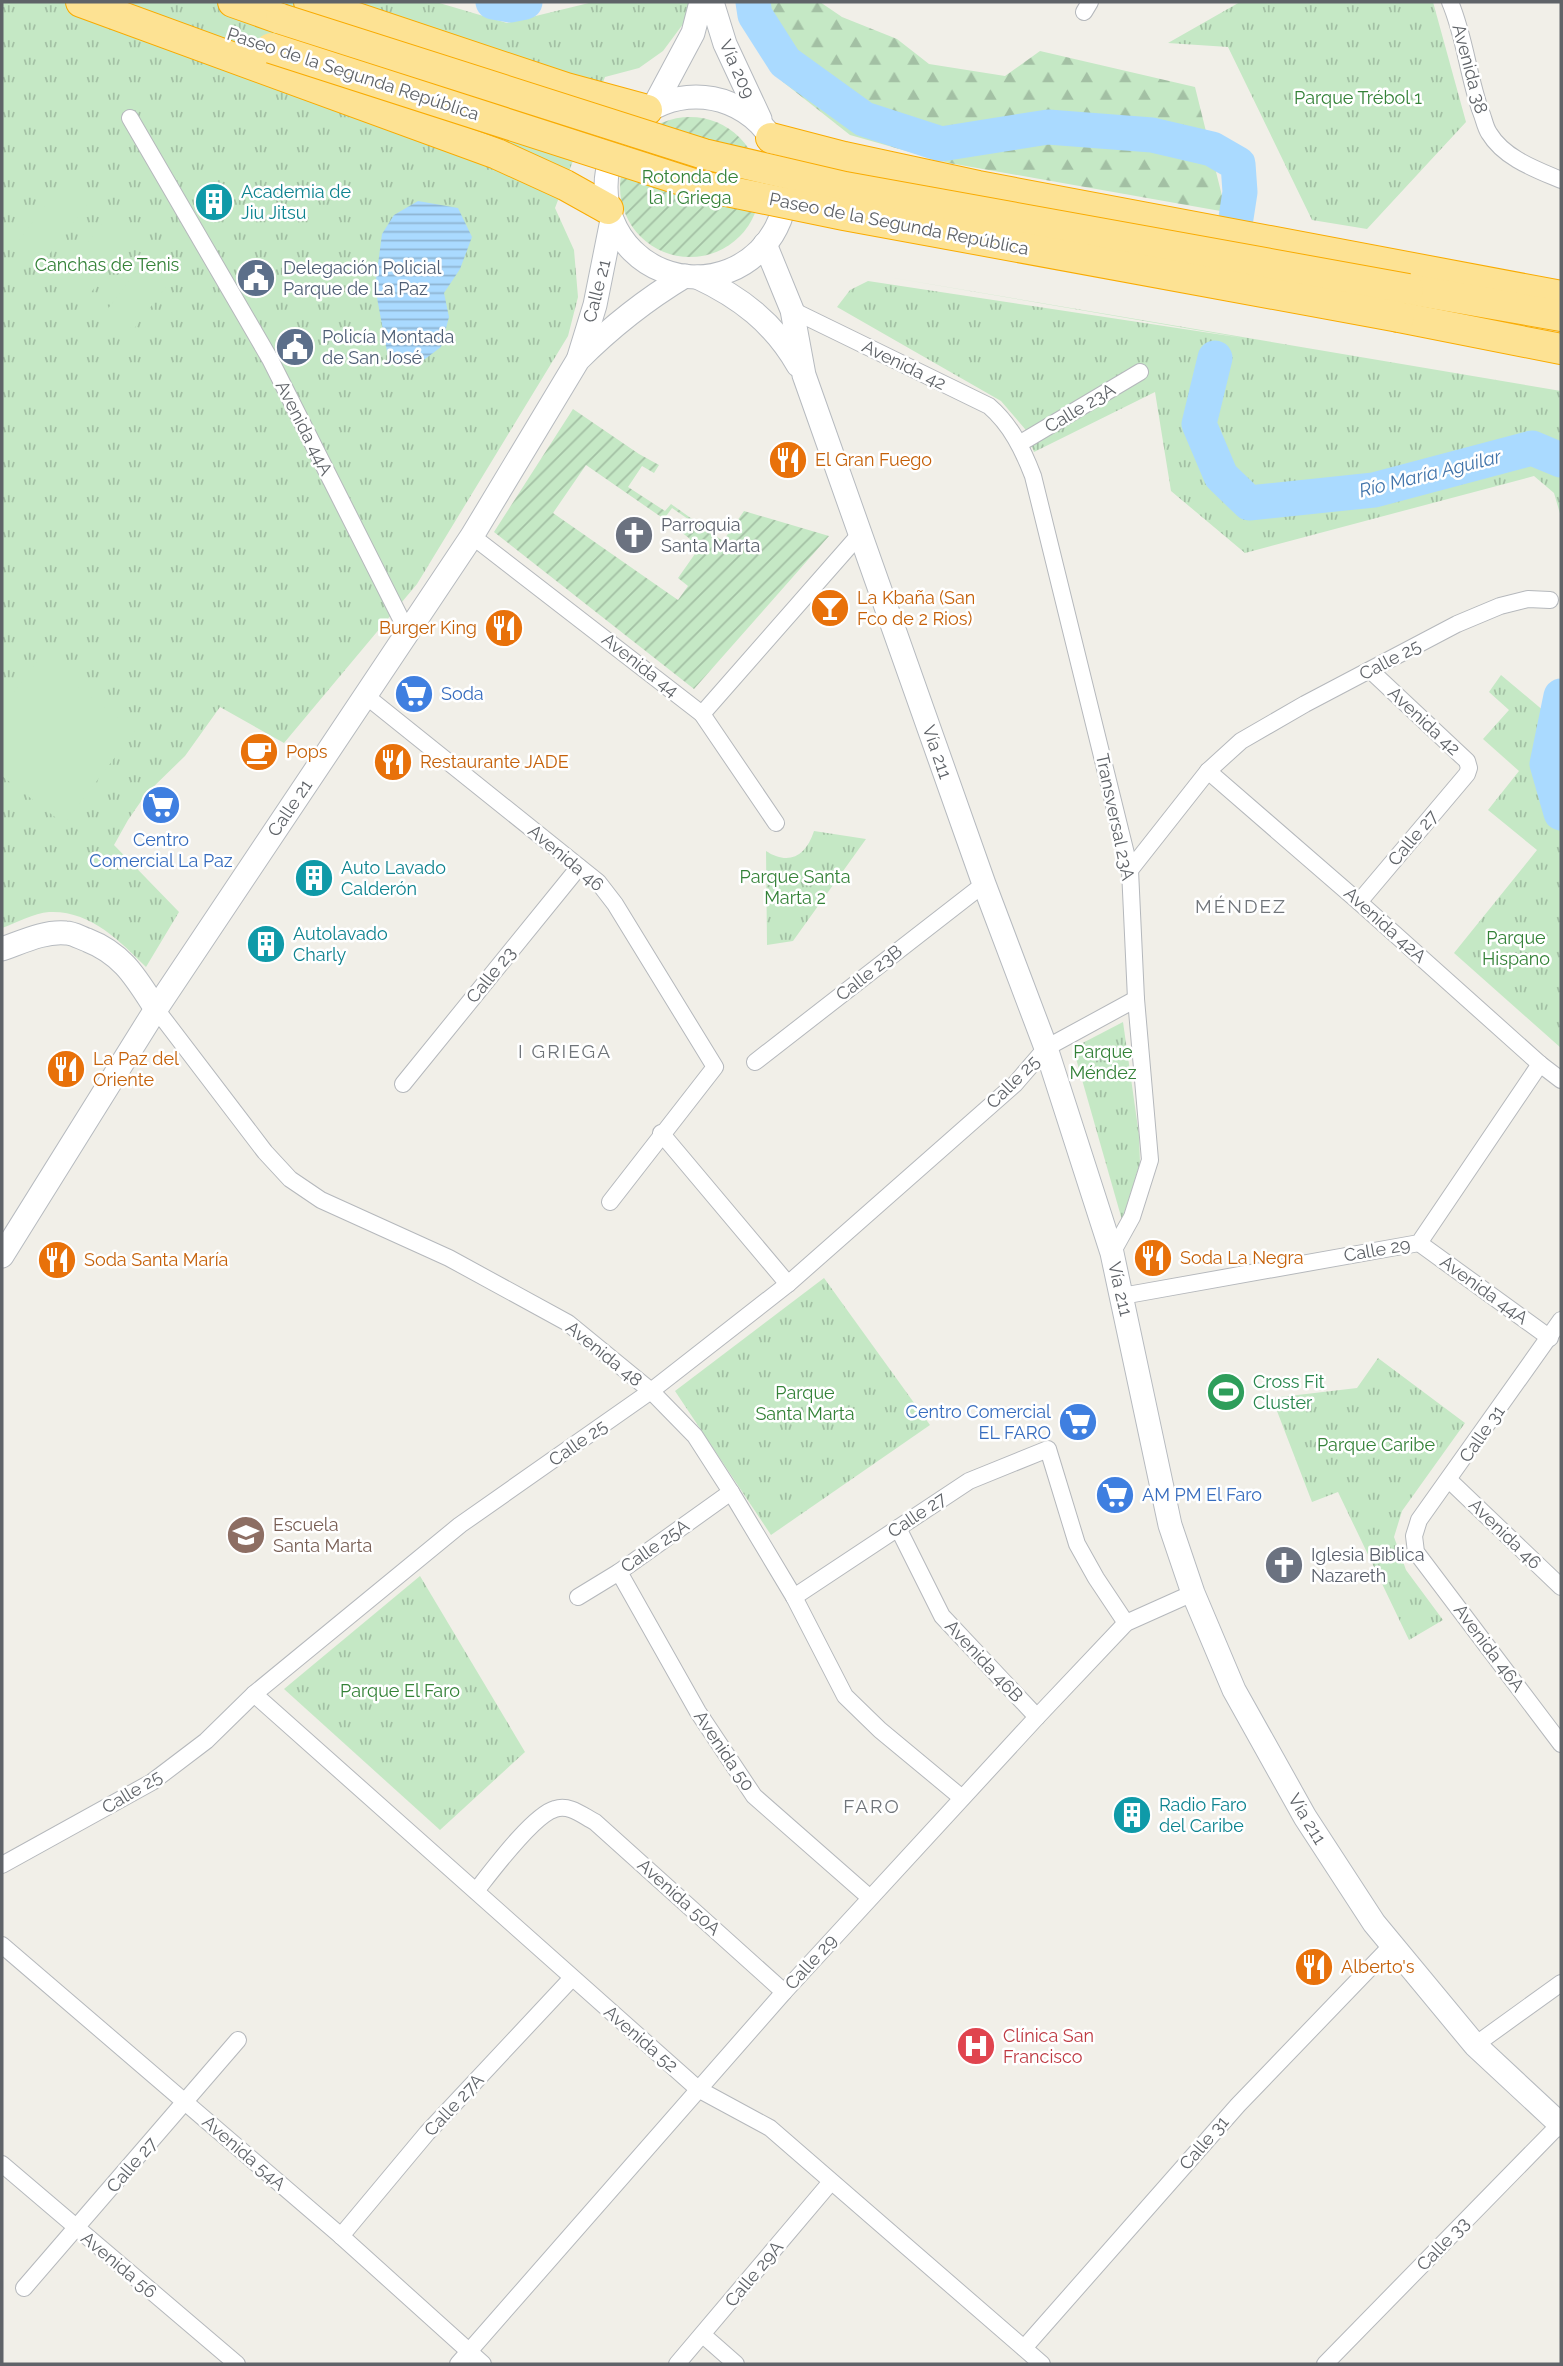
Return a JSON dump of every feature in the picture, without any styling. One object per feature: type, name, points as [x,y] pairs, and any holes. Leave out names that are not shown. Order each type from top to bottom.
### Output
[{"type":"highway","points":[[81,2],[408,120],[537,171],[610,214]]},
{"type":"highway","name":"Paseo de la Segunda República","points":[[132,2],[697,185],[857,217],[1403,303],[1558,309]]},
{"type":"highway","name":"Paseo de la Segunda República","points":[[233,2],[704,154],[845,187],[1403,303],[1561,349]]},
{"type":"highway","points":[[309,2],[566,88],[651,108]]},
{"type":"highway","points":[[408,120],[428,116],[446,97],[451,76],[448,60],[441,47]]},
{"type":"highway","points":[[770,136],[844,157],[1558,309]]},
{"type":"main road","name":"Vía 209","points":[[651,108],[694,33],[701,2]]},
{"type":"main road","name":"Vía 209","points":[[712,2],[725,44],[770,136]]},
{"type":"main road","points":[[696,96],[717,99],[737,106],[754,118],[770,136],[781,157],[786,178],[785,199],[780,220],[765,244],[746,262],[723,273],[691,277],[666,272],[649,264],[621,237],[610,214],[605,180],[611,153],[626,128],[651,108],[674,99],[696,96]]},
{"type":"main road","name":"Calle 21","points":[[2,1256],[156,1009],[472,536],[578,360],[595,305],[610,214]]},
{"type":"main road","name":"Vía 211","points":[[765,244],[792,310],[804,375],[984,884],[1046,1048],[1112,1253],[1171,1525],[1193,1593],[1234,1690],[1305,1817],[1352,1890],[1392,1945],[1475,2045],[1560,2125]]},
{"type":"main road","name":"Calle 21","points":[[578,360],[628,314],[691,277]]},
{"type":"main road","name":"Vía 211","points":[[691,277],[724,290],[749,306],[771,326],[804,375]]},
{"type":"main road","points":[[2,949],[40,936],[67,933],[94,943],[112,952],[129,968],[156,1009]]},
{"type":"street","name":"Avenida 38","points":[[1450,2],[1458,20],[1476,99],[1489,133],[1504,150],[1526,166],[1561,180]]},
{"type":"street","name":"Avenida 44A","points":[[130,118],[270,359],[408,633]]},
{"type":"street","name":"Avenida 42","points":[[792,310],[989,406],[1001,416],[1009,428]]},
{"type":"street","name":"Calle 23A","points":[[1019,444],[1140,372]]},
{"type":"street","name":"Transversal 23A","points":[[1009,428],[1033,476],[1130,870],[1136,999],[1150,1160],[1132,1217],[1112,1253]]},
{"type":"street","points":[[702,714],[860,534]]},
{"type":"street","name":"Avenida 44","points":[[472,536],[702,714],[776,823]]},
{"type":"street","name":"Calle 25","points":[[1130,870],[1208,771],[1241,741],[1457,624],[1500,606],[1528,600],[1550,600]]},
{"type":"street","name":"Avenida 42","points":[[1371,671],[1467,761],[1467,774]]},
{"type":"street","name":"Avenida 46","points":[[366,696],[598,882],[615,904],[715,1067],[661,1133]]},
{"type":"street","name":"Avenida 42A","points":[[1208,771],[1561,1080]]},
{"type":"street","name":"Calle 27","points":[[1359,902],[1467,774]]},
{"type":"street","name":"Calle 23","points":[[403,1084],[579,867]]},
{"type":"street","name":"Calle 23B","points":[[755,1062],[984,884]]},
{"type":"street","name":"Calle 25","points":[[2,1865],[152,1782],[206,1741],[254,1694],[460,1525],[651,1391],[788,1284],[1015,1084],[1046,1048],[1136,999]]},
{"type":"street","name":"Avenida 48","points":[[156,1009],[265,1152],[290,1180],[321,1200],[449,1258],[568,1323],[651,1391],[695,1436],[731,1492],[794,1597],[845,1696],[880,1730],[962,1798]]},
{"type":"street","name":"Calle 29","points":[[1122,1296],[1419,1242],[1540,1064]]},
{"type":"street","points":[[610,1202],[661,1133],[788,1284]]},
{"type":"street","name":"Avenida 44A","points":[[1419,1242],[1550,1338]]},
{"type":"street","name":"Calle 31","points":[[1416,1552],[1414,1536],[1419,1520],[1561,1320]]},
{"type":"street","name":"Calle 27","points":[[794,1597],[969,1481],[1048,1450],[1077,1544],[1126,1623]]},
{"type":"street","name":"Avenida 46","points":[[1449,1480],[1561,1587]]},
{"type":"street","name":"Calle 25A","points":[[578,1597],[619,1572],[731,1492]]},
{"type":"street","name":"Avenida 46B","points":[[898,1528],[942,1616],[1037,1717]]},
{"type":"street","name":"Avenida 46A","points":[[1416,1552],[1561,1744]]},
{"type":"street","name":"Avenida 50","points":[[619,1572],[698,1712],[754,1796],[869,1897]]},
{"type":"street","name":"Calle 29","points":[[463,2358],[869,1897],[1126,1623],[1193,1593]]},
{"type":"street","name":"Avenida 52","points":[[254,1694],[698,2088],[770,2128],[830,2183],[1042,2364]]},
{"type":"street","name":"Avenida 50A","points":[[476,1891],[538,1820],[555,1809],[570,1808],[595,1822],[784,1992]]},
{"type":"street","name":"Avenida 54A","points":[[2,1945],[341,2236],[463,2358],[483,2364]]},
{"type":"street","name":"Calle 31","points":[[1024,2348],[1238,2105],[1392,1945]]},
{"type":"street","name":"Calle 27A","points":[[341,2236],[427,2133],[572,1978]]},
{"type":"street","points":[[1475,2045],[1561,1983]]},
{"type":"street","name":"Calle 27","points":[[24,2288],[238,2040]]},
{"type":"street","name":"Calle 33","points":[[1325,2364],[1560,2125]]},
{"type":"street","name":"Avenida 56","points":[[2,2164],[237,2364]]},
{"type":"street","name":"Calle 29A","points":[[677,2364],[830,2183]]},
{"type":"street","points":[[703,2335],[736,2364]]},
{"type":"green space","name":"Canchas de Tenis","points":[[2,2],[436,2],[507,23],[593,2],[689,2],[689,16],[663,51],[639,68],[605,77],[555,208],[574,250],[578,297],[568,336],[417,584],[284,743],[220,707],[185,756],[146,794],[128,820],[114,845],[179,912],[146,967],[103,929],[78,916],[49,912],[2,928]]},
{"type":"green space","points":[[743,2],[820,2],[842,17],[897,39],[929,64],[1005,76],[1040,51],[1195,87],[1226,212],[949,163],[850,135],[783,82],[743,7]]},
{"type":"green space","name":"Parque Trébol 1","points":[[1240,2],[1433,2],[1466,122],[1367,229],[1312,220],[1228,47],[1168,43]]},
{"type":"green space","name":"Rotonda de la I Griega","points":[[690,117],[717,122],[739,138],[755,160],[760,187],[755,214],[739,236],[717,252],[690,257],[663,252],[641,236],[625,214],[620,187],[625,160],[641,138],[663,122]]},
{"type":"green space","points":[[61,185],[87,205],[45,260],[19,240]]},
{"type":"green space","name":"Canchas de Tenis","points":[[105,220],[131,240],[89,295],[63,275]]},
{"type":"green space","points":[[149,254],[175,275],[133,330],[107,310]]},
{"type":"green space","points":[[888,277],[1561,391],[1561,517],[1554,493],[1534,476],[1245,553],[1171,491],[1155,392],[1034,452],[1025,429],[1001,401],[837,307],[850,290],[868,281],[1243,338]]},
{"type":"green space","points":[[573,409],[659,465],[654,473],[642,466],[628,487],[665,511],[671,504],[723,541],[744,511],[829,536],[694,689],[494,532]],"holes":[[[586,465],[664,519],[672,508],[688,519],[680,531],[690,539],[687,544],[697,551],[678,578],[688,586],[678,600],[553,513]]]},
{"type":"green space","points":[[40,658],[135,731],[64,824],[2,776],[2,708]]},
{"type":"green space","name":"Parque Hispano","points":[[1501,675],[1551,717],[1542,765],[1561,828],[1561,1048],[1454,953],[1537,850],[1488,810],[1519,771],[1483,739],[1509,710],[1489,692]]},
{"type":"green space","name":"Parque Santa Marta 2","points":[[814,831],[866,839],[793,941],[767,945],[766,851],[782,858],[796,856],[806,847]]},
{"type":"green space","name":"Parque Méndez","points":[[1123,1022],[1139,1135],[1140,1163],[1122,1220],[1073,1048]]},
{"type":"green space","name":"Parque Santa Marta","points":[[824,1278],[930,1425],[771,1535],[675,1391]]},
{"type":"green space","name":"Parque Caribe","points":[[1378,1358],[1465,1423],[1402,1511],[1394,1537],[1406,1570],[1443,1620],[1409,1640],[1338,1492],[1312,1502],[1272,1398],[1357,1388]]},
{"type":"green space","name":"Parque El Faro","points":[[420,1576],[525,1752],[440,1830],[284,1689]]},
{"type":"water","points":[[418,201],[458,208],[472,237],[460,269],[444,293],[449,317],[441,347],[417,365],[388,357],[375,287],[382,234],[394,215]]},
{"type":"waterway","name":"Río María Aguilar","points":[[493,2],[510,5],[525,2]]},
{"type":"waterway","name":"Río María Aguilar","points":[[753,2],[755,15],[785,62],[864,119],[941,144],[1048,127],[1152,135],[1212,149],[1238,164],[1240,192],[1236,218]]},
{"type":"waterway","name":"Río María Aguilar","points":[[1215,358],[1199,424],[1221,476],[1249,503],[1374,490],[1532,448],[1561,460]]},
{"type":"waterway","name":"Río María Aguilar","points":[[1561,696],[1547,764],[1561,813]]},
{"type":"place","name":"Academia de Jiu Jitsu","points":[[214,202]]},
{"type":"place","name":"Delegación Policial Parque de La Paz","points":[[256,278]]},
{"type":"place","name":"Policía Montada de San José","points":[[295,347]]},
{"type":"place","name":"El Gran Fuego","points":[[788,460]]},
{"type":"place","name":"Parroquia Santa Marta","points":[[634,535]]},
{"type":"place","name":"La Kbaña (San Fco de 2 Rios)","points":[[830,608]]},
{"type":"place","name":"Burger King","points":[[504,628]]},
{"type":"place","name":"Soda","points":[[414,694]]},
{"type":"place","name":"Pops","points":[[259,752]]},
{"type":"place","name":"Restaurante JADE","points":[[393,762]]},
{"type":"place","name":"Centro Comercial La Paz","points":[[161,805]]},
{"type":"place","name":"Auto Lavado Calderón","points":[[314,878]]},
{"type":"place","name":"Autolavado Charly","points":[[266,944]]},
{"type":"place","name":"La Paz del Oriente","points":[[66,1069]]},
{"type":"place","name":"Soda La Negra","points":[[1153,1258]]},
{"type":"place","name":"Soda Santa María","points":[[57,1260]]},
{"type":"place","name":"Cross Fit Cluster","points":[[1226,1392]]},
{"type":"place","name":"Centro Comercial EL FARO","points":[[1078,1422]]},
{"type":"place","name":"AM PM El Faro","points":[[1115,1495]]},
{"type":"place","name":"Escuela Santa Marta","points":[[246,1535]]},
{"type":"place","name":"Iglesia Biblica Nazareth","points":[[1284,1565]]},
{"type":"place","name":"Radio Faro del Caribe","points":[[1132,1815]]},
{"type":"place","name":"Alberto's","points":[[1314,1967]]},
{"type":"place","name":"Clínica San Francisco","points":[[976,2046]]},
{"type":"district","name":"MÉNDEZ","points":[[1241,906]]},
{"type":"district","name":"I GRIEGA","points":[[565,1051]]},
{"type":"district","name":"FARO","points":[[872,1806]]}]
